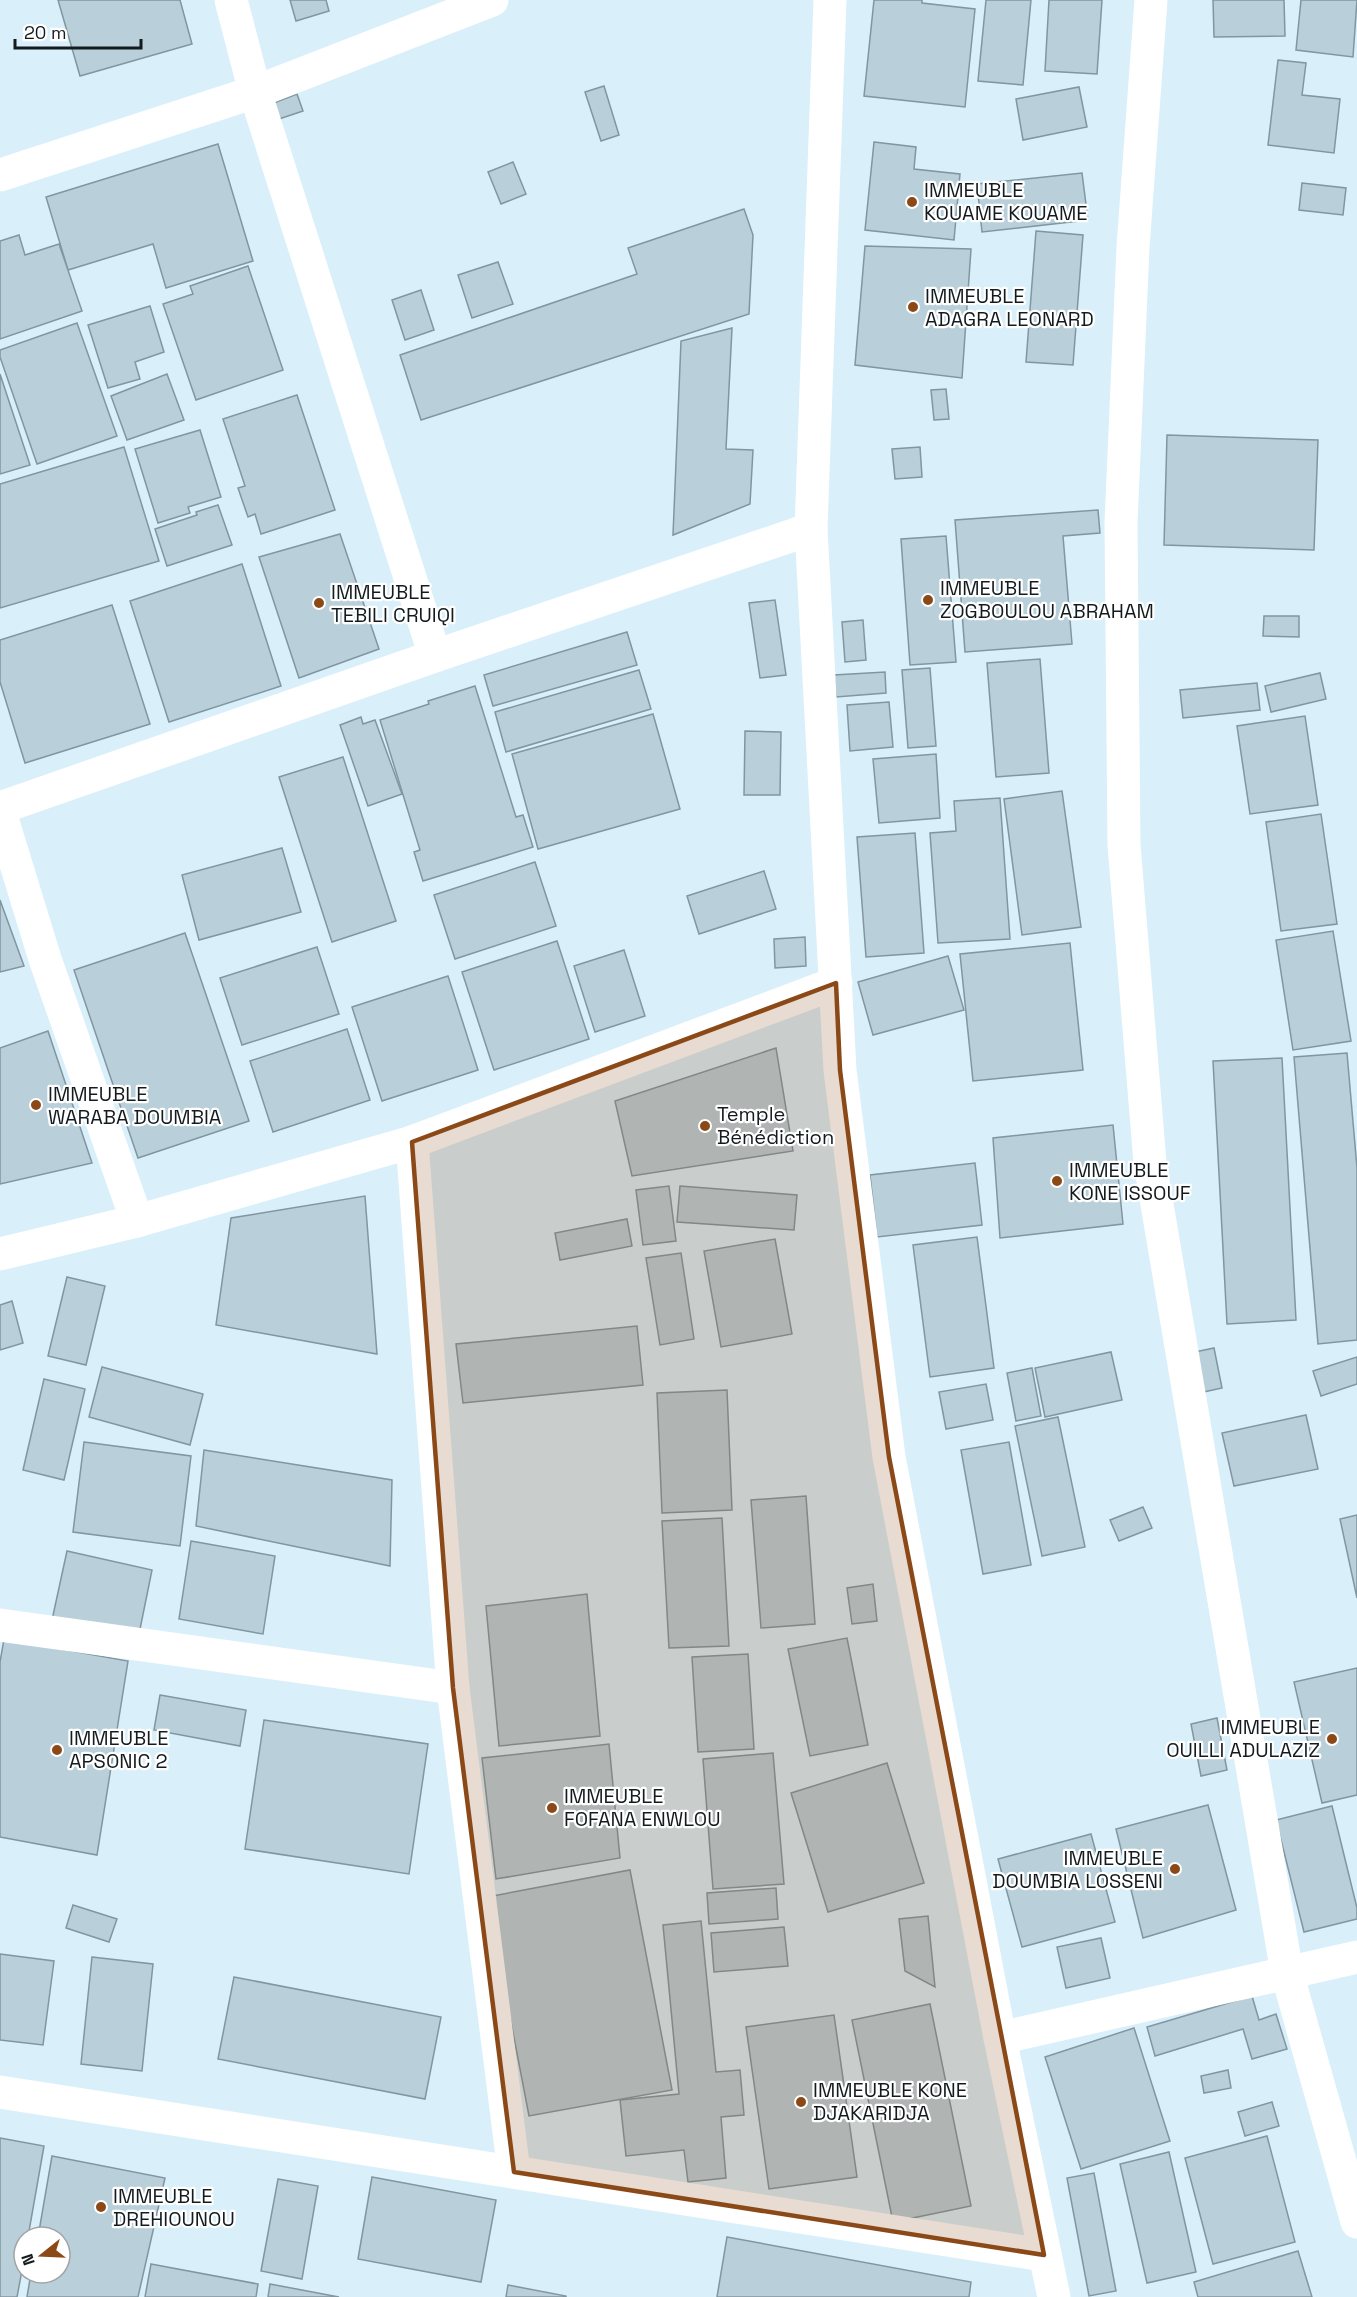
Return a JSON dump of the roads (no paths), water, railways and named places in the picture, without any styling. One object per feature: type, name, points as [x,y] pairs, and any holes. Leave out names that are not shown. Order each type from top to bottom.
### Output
[{"type":"street","points":[[231,0],[255,92],[435,656]]},
{"type":"street","points":[[0,175],[255,92],[492,0]]},
{"type":"street","points":[[830,0],[811,530],[840,1070],[889,1457],[1000,2038],[1054,2297]]},
{"type":"street","points":[[1151,0],[1133,247],[1121,523],[1124,845],[1150,1163],[1287,1973],[1357,2223]]},
{"type":"street","points":[[0,807],[435,656],[811,530]]},
{"type":"street","points":[[0,812],[45,959],[136,1221]]},
{"type":"street","points":[[0,1254],[136,1221],[412,1142],[836,983]]},
{"type":"street","points":[[412,1142],[453,1688],[514,2172]]},
{"type":"street","points":[[0,1625],[453,1688]]},
{"type":"street","points":[[1000,2038],[1357,1957]]},
{"type":"street","points":[[0,2091],[1044,2254]]},
{"type":"place","name":"IMMEUBLE KOUAME KOUAME","points":[[912,202]]},
{"type":"place","name":"IMMEUBLE ADAGRA LEONARD","points":[[913,307]]},
{"type":"place","name":"IMMEUBLE ZOGBOULOU ABRAHAM","points":[[928,600]]},
{"type":"place","name":"IMMEUBLE TEBILI CRUIQI","points":[[319,603]]},
{"type":"place","name":"IMMEUBLE WARABA DOUMBIA","points":[[36,1105]]},
{"type":"place","name":"Temple Bénédiction","points":[[705,1126]]},
{"type":"place","name":"IMMEUBLE KONE ISSOUF","points":[[1057,1181]]},
{"type":"place","name":"IMMEUBLE OUILLI ADULAZIZ","points":[[1332,1739]]},
{"type":"place","name":"IMMEUBLE APSONIC 2","points":[[57,1750]]},
{"type":"place","name":"IMMEUBLE FOFANA ENWLOU","points":[[552,1808]]},
{"type":"place","name":"IMMEUBLE DOUMBIA LOSSENI","points":[[1175,1869]]},
{"type":"place","name":"IMMEUBLE KONE DJAKARIDJA","points":[[801,2102]]},
{"type":"place","name":"IMMEUBLE DREHIOUNOU","points":[[101,2207]]}]
